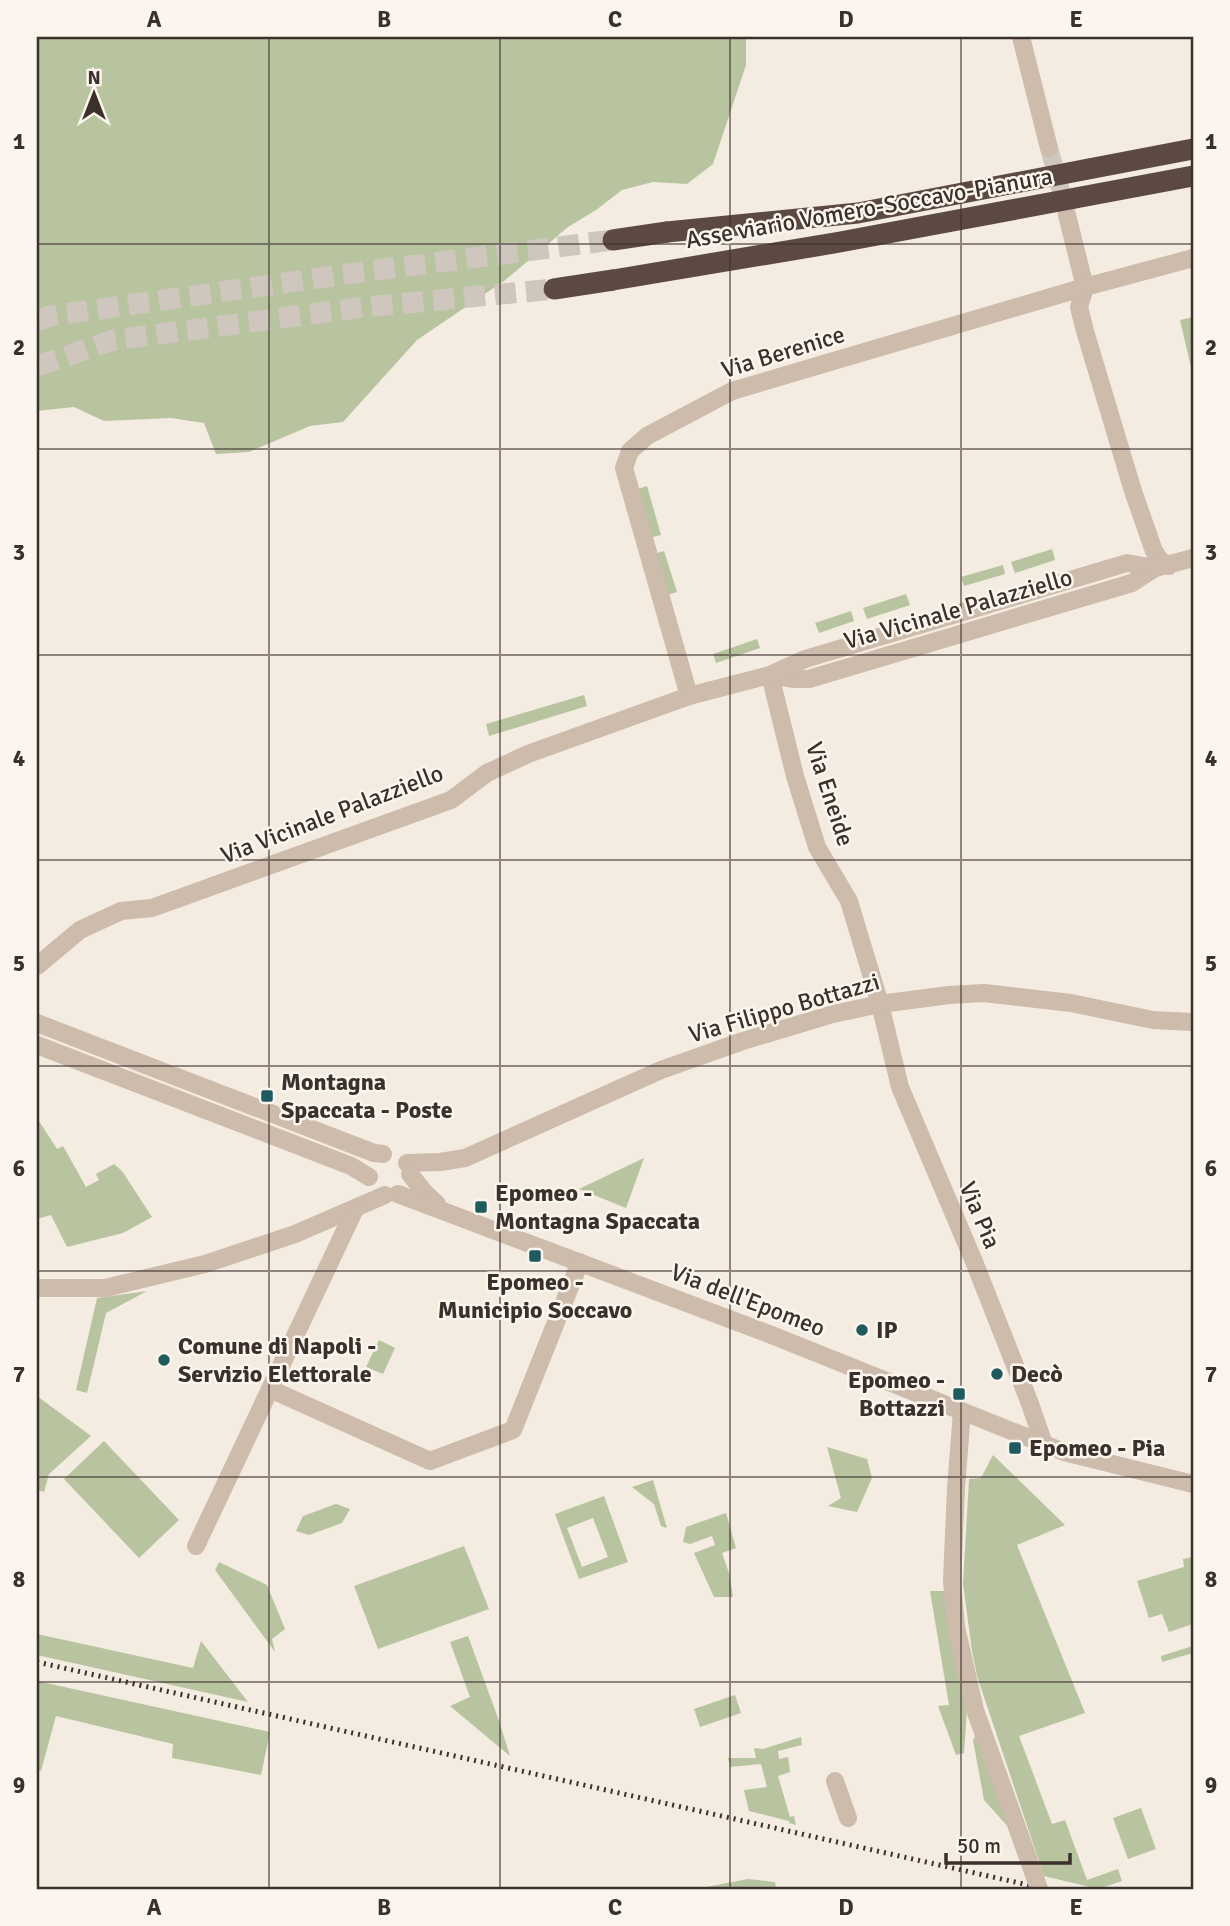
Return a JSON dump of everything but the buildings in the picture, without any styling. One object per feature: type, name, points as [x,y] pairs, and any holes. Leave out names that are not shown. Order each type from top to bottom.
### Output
[{"type":"highway","name":"Asse viario Vomero-Soccavo-Pianura","points":[[613,240],[858,213],[1193,149]]},
{"type":"highway","name":"Asse viario Vomero-Soccavo-Pianura","points":[[554,289],[841,242],[1193,176]]},
{"type":"street","points":[[1021,37],[1049,148]]},
{"type":"street","points":[[1068,215],[1086,287],[1079,307],[1129,478],[1162,567]]},
{"type":"street","name":"Via Berenice","points":[[689,695],[624,468],[630,451],[647,436],[732,390],[1193,258]]},
{"type":"street","name":"Via Vicinale Palazziello","points":[[37,966],[80,930],[121,911],[152,908],[452,800],[487,773],[528,754],[689,695],[770,675],[805,659],[1127,563],[1162,567],[1193,558]]},
{"type":"street","name":"Via Eneide","points":[[770,675],[795,776],[817,847],[849,901],[880,1004]]},
{"type":"street","name":"Via Filippo Bottazzi","points":[[408,1169],[465,1158],[661,1070],[743,1041],[833,1014],[880,1004],[984,993],[1071,1003],[1153,1020],[1193,1022]]},
{"type":"street","name":"Via Pia","points":[[880,1004],[900,1087],[985,1289],[1044,1444]]},
{"type":"street","points":[[37,1023],[364,1149],[399,1156],[408,1169],[408,1184],[375,1194],[295,1234],[205,1264],[105,1288],[37,1288]]},
{"type":"street","name":"Via dell'Epomeo","points":[[37,1045],[351,1166],[375,1194],[445,1210],[769,1334],[1064,1452],[1193,1484]]},
{"type":"street","points":[[195,1546],[270,1389],[375,1194],[369,1168],[383,1154]]},
{"type":"street","name":"Via dell'Epomeo","points":[[408,1169],[425,1193],[445,1210]]},
{"type":"street","points":[[270,1389],[430,1461],[513,1430],[580,1262]]},
{"type":"street","points":[[962,1412],[952,1581],[956,1627],[975,1710],[1039,1889]]},
{"type":"street","points":[[835,1781],[848,1818]]},
{"type":"green space","points":[[37,37],[746,37],[746,65],[713,164],[687,184],[653,182],[622,190],[568,227],[504,281],[417,340],[343,422],[310,426],[249,452],[216,454],[204,423],[171,418],[104,421],[74,407],[37,411]]},
{"type":"green space","points":[[1193,317],[1193,376],[1180,320]]},
{"type":"green space","points":[[647,486],[661,535],[644,539],[631,491]]},
{"type":"green space","points":[[1052,549],[1055,560],[1015,573],[1011,562]]},
{"type":"green space","points":[[664,551],[677,592],[661,597],[648,556]]},
{"type":"green space","points":[[1003,565],[1005,574],[964,586],[961,577]]},
{"type":"green space","points":[[906,594],[910,605],[867,619],[863,608]]},
{"type":"green space","points":[[851,611],[854,621],[819,633],[815,623]]},
{"type":"green space","points":[[757,639],[760,648],[716,663],[713,654]]},
{"type":"green space","points":[[584,695],[587,706],[489,736],[486,724]]},
{"type":"green space","points":[[37,1118],[57,1149],[63,1146],[86,1187],[99,1180],[96,1174],[114,1164],[122,1171],[152,1217],[123,1233],[67,1247],[51,1215],[37,1219]]},
{"type":"green space","points":[[644,1158],[626,1208],[579,1189]]},
{"type":"green space","points":[[147,1291],[106,1313],[87,1393],[76,1390],[97,1298]]},
{"type":"green space","points":[[379,1340],[395,1348],[383,1374],[366,1367]]},
{"type":"green space","points":[[37,1396],[91,1436],[49,1474],[44,1492],[37,1490]]},
{"type":"green space","points":[[104,1441],[179,1520],[139,1558],[64,1479]]},
{"type":"green space","points":[[827,1447],[867,1459],[872,1478],[857,1512],[828,1506],[841,1498]]},
{"type":"green space","points":[[993,1455],[1065,1525],[1017,1545],[1085,1713],[1019,1736],[1052,1824],[1065,1820],[1087,1880],[1118,1869],[1122,1881],[1098,1889],[1044,1876],[977,1676],[963,1584],[969,1479],[981,1478]]},
{"type":"green space","points":[[653,1480],[667,1528],[661,1526],[654,1504],[632,1487]]},
{"type":"green space","points":[[604,1496],[628,1562],[579,1579],[555,1514]],"holes":[[[593,1518],[608,1557],[582,1567],[567,1528]]]},
{"type":"green space","points":[[336,1504],[350,1509],[342,1523],[309,1535],[296,1531],[303,1516]]},
{"type":"green space","points":[[726,1513],[736,1548],[722,1553],[733,1597],[714,1597],[694,1553],[715,1545],[712,1536],[690,1544],[683,1542],[686,1527]]},
{"type":"green space","points":[[464,1546],[489,1609],[378,1649],[354,1586]]},
{"type":"green space","points":[[1193,1557],[1193,1624],[1169,1632],[1162,1614],[1149,1618],[1137,1581],[1184,1567],[1183,1559]]},
{"type":"green space","points":[[219,1562],[267,1585],[285,1629],[272,1639],[275,1652],[215,1570]]},
{"type":"green space","points":[[930,1591],[948,1591],[968,1694],[964,1753],[956,1755],[938,1706],[949,1705]]},
{"type":"green space","points":[[37,1634],[193,1668],[201,1641],[248,1702],[37,1655]]},
{"type":"green space","points":[[468,1636],[510,1756],[450,1706],[470,1697],[450,1642]]},
{"type":"green space","points":[[1193,1646],[1193,1653],[1162,1662],[1161,1656]]},
{"type":"green space","points":[[37,1681],[270,1732],[261,1775],[172,1758],[173,1744],[56,1716],[41,1771],[37,1770]]},
{"type":"green space","points":[[735,1695],[741,1713],[700,1727],[694,1709]]},
{"type":"green space","points":[[978,1731],[1010,1829],[984,1800],[973,1740]]},
{"type":"green space","points":[[801,1737],[802,1745],[778,1751],[779,1759],[788,1757],[790,1772],[778,1776],[790,1817],[794,1816],[796,1825],[749,1811],[744,1790],[767,1787],[761,1764],[730,1767],[728,1758],[756,1758],[754,1748],[763,1749]]},
{"type":"green space","points":[[1141,1808],[1156,1849],[1128,1859],[1113,1818]]},
{"type":"green space","points":[[748,1879],[775,1882],[776,1889],[696,1889]]},
{"type":"tunnel","points":[[1049,148],[1067,212]]},
{"type":"tunnel","points":[[37,321],[50,316],[369,271],[613,240]]},
{"type":"tunnel","points":[[37,366],[114,340],[365,307],[554,289]]},
{"type":"railway","points":[[37,1662],[1046,1889]]},
{"type":"place","name":"Montagna Spaccata - Poste","points":[[267,1096]]},
{"type":"place","name":"Epomeo - Montagna Spaccata","points":[[481,1207]]},
{"type":"place","name":"Epomeo - Municipio Soccavo","points":[[535,1256]]},
{"type":"place","name":"IP","points":[[862,1330]]},
{"type":"place","name":"Comune di Napoli - Servizio Elettorale","points":[[164,1360]]},
{"type":"place","name":"Decò","points":[[997,1374]]},
{"type":"place","name":"Epomeo - Bottazzi","points":[[959,1394]]},
{"type":"place","name":"Epomeo - Pia","points":[[1015,1448]]}]
